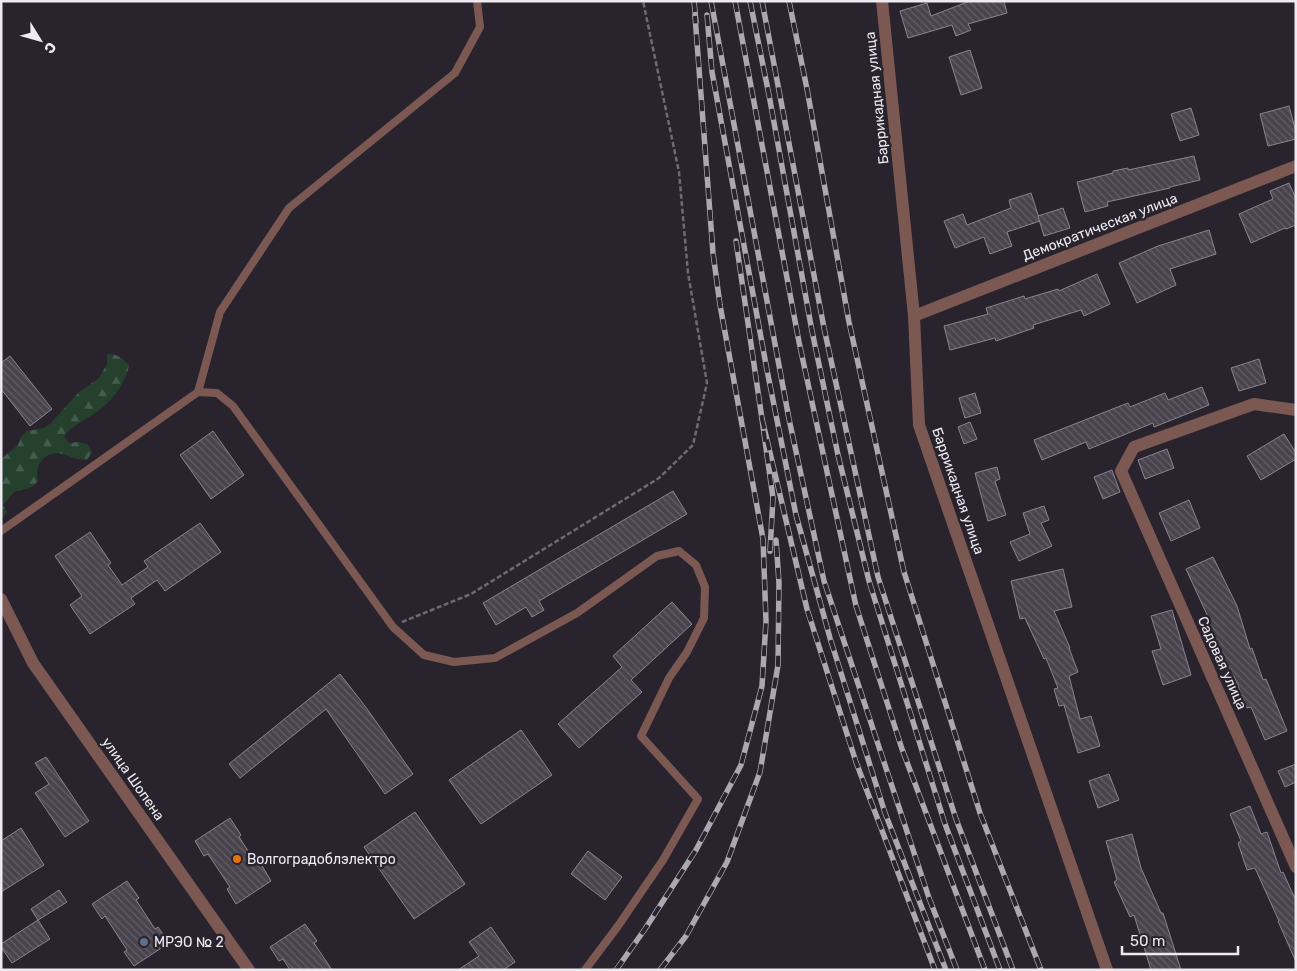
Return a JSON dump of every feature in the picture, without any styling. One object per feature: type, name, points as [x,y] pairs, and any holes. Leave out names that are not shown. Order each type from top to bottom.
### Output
[{"type":"street","name":"Баррикадная улица","points":[[882,1],[914,316],[919,425],[1107,970]]},
{"type":"street","name":"Демократическая улица","points":[[914,316],[1296,166]]},
{"type":"street","name":"Садовая улица","points":[[1296,410],[1254,404],[1134,447],[1122,471],[1296,867]]},
{"type":"street","name":"улица Шопена","points":[[1,599],[33,663],[249,970]]},
{"type":"lane","points":[[198,392],[220,312],[289,208],[455,73],[480,27],[477,1]]},
{"type":"lane","points":[[1,530],[198,392],[217,392],[233,406],[393,627],[424,655],[454,662],[495,658],[577,613],[657,556],[679,551],[696,565],[705,587],[704,618],[688,652],[669,678],[640,736],[698,799],[663,860],[618,926],[584,970]]},
{"type":"path","points":[[393,627],[421,613],[471,594],[659,478],[693,445],[707,383],[688,273],[679,172],[643,1]]},
{"type":"green space","points":[[107,354],[120,357],[129,365],[123,383],[107,404],[64,436],[69,443],[87,444],[92,452],[87,460],[57,453],[46,457],[39,464],[38,481],[32,487],[14,492],[3,505],[7,512],[1,520],[1,459],[18,445],[21,437],[27,431],[44,428],[51,423],[79,392],[99,378],[107,364]]},
{"type":"building","points":[[970,1],[1004,1],[1007,13],[968,24],[971,30],[956,36],[952,25],[908,38],[900,11],[927,3],[931,16]]},
{"type":"building","points":[[970,50],[982,88],[961,95],[949,57]]},
{"type":"building","points":[[1289,106],[1296,139],[1268,146],[1260,114]]},
{"type":"building","points":[[1191,108],[1199,135],[1180,141],[1171,114]]},
{"type":"building","points":[[1194,156],[1200,180],[1107,202],[1108,206],[1085,212],[1077,182],[1113,173],[1113,171],[1128,168],[1128,170]]},
{"type":"building","points":[[1289,183],[1296,199],[1296,225],[1251,243],[1239,214],[1273,199],[1270,191]]},
{"type":"building","points":[[1031,193],[1040,221],[1007,232],[1012,246],[990,254],[984,237],[955,248],[944,221],[963,214],[967,225],[1011,208],[1009,200]]},
{"type":"building","points":[[1063,208],[1070,228],[1044,236],[1038,216]]},
{"type":"building","points":[[1209,230],[1216,254],[1170,269],[1176,285],[1137,303],[1119,263],[1158,246]]},
{"type":"building","points":[[1097,274],[1110,304],[1084,316],[1081,310],[1033,325],[1034,328],[996,341],[995,338],[950,350],[944,326],[988,314],[986,308],[1024,296],[1025,299],[1058,289],[1059,291]]},
{"type":"building","points":[[10,356],[52,409],[30,426],[1,389],[1,363]]},
{"type":"building","points":[[1259,359],[1266,383],[1239,391],[1231,368]]},
{"type":"building","points":[[1202,387],[1209,405],[1154,427],[1153,423],[1089,449],[1086,442],[1042,460],[1034,440],[1128,403],[1130,407],[1165,393],[1168,400]]},
{"type":"building","points":[[975,393],[981,413],[965,418],[959,398]]},
{"type":"building","points":[[970,422],[977,439],[964,444],[958,427]]},
{"type":"building","points":[[213,431],[244,475],[211,499],[180,455]]},
{"type":"building","points":[[1284,434],[1296,453],[1296,459],[1261,480],[1247,456]]},
{"type":"building","points":[[1167,449],[1174,468],[1145,479],[1138,460]]},
{"type":"building","points":[[997,467],[1000,479],[995,481],[1006,515],[988,521],[975,473]]},
{"type":"building","points":[[1112,470],[1120,492],[1103,499],[1094,477]]},
{"type":"building","points":[[673,491],[687,514],[539,601],[544,610],[532,617],[526,607],[496,625],[483,603]]},
{"type":"building","points":[[1189,500],[1200,528],[1171,541],[1159,513]]},
{"type":"building","points":[[1044,506],[1049,520],[1041,523],[1052,546],[1019,561],[1010,542],[1030,534],[1023,513]]},
{"type":"building","points":[[200,523],[221,552],[165,591],[157,580],[131,598],[135,604],[90,634],[70,605],[82,596],[55,556],[90,532],[111,563],[108,565],[122,585],[148,567],[144,561]]},
{"type":"building","points":[[1213,557],[1237,606],[1250,649],[1252,648],[1263,680],[1266,679],[1287,731],[1265,740],[1251,707],[1247,708],[1234,676],[1229,677],[1218,643],[1212,644],[1205,620],[1209,619],[1186,569]]},
{"type":"building","points":[[1063,569],[1072,607],[1054,611],[1078,672],[1069,676],[1080,719],[1091,716],[1100,746],[1078,753],[1064,705],[1059,706],[1054,689],[1058,688],[1046,658],[1044,659],[1025,618],[1020,619],[1011,581]]},
{"type":"building","points":[[672,602],[692,624],[631,680],[642,692],[579,748],[558,724],[622,667],[613,656]]},
{"type":"building","points":[[1172,610],[1191,675],[1163,685],[1152,651],[1161,649],[1151,616]]},
{"type":"building","points":[[340,674],[413,774],[385,794],[326,709],[240,778],[229,764]]},
{"type":"building","points":[[521,730],[552,775],[481,824],[449,780]]},
{"type":"building","points":[[46,757],[89,821],[65,837],[35,793],[49,784],[35,763]]},
{"type":"building","points":[[1296,764],[1296,782],[1285,787],[1278,771]]},
{"type":"building","points":[[1109,774],[1119,800],[1098,808],[1089,781]]},
{"type":"building","points":[[1250,806],[1261,834],[1267,832],[1281,873],[1283,872],[1296,901],[1296,962],[1255,868],[1247,870],[1238,843],[1241,841],[1230,814]]},
{"type":"building","points":[[415,812],[465,884],[414,919],[364,847]]},
{"type":"building","points":[[230,818],[241,835],[239,837],[258,866],[261,864],[271,881],[236,904],[227,889],[230,887],[208,854],[204,856],[195,841]]},
{"type":"building","points":[[21,828],[44,865],[1,892],[1,841]]},
{"type":"building","points":[[1132,834],[1141,868],[1161,913],[1163,913],[1181,970],[1151,970],[1134,915],[1130,917],[1114,882],[1117,880],[1106,841]]},
{"type":"building","points":[[588,851],[622,877],[605,900],[571,874]]},
{"type":"building","points":[[127,881],[139,898],[136,900],[155,929],[158,927],[169,943],[134,966],[124,952],[127,950],[105,916],[102,919],[92,904]]},
{"type":"building","points":[[59,890],[67,902],[38,920],[31,909]]},
{"type":"building","points":[[38,920],[50,939],[12,963],[1,947],[1,944]]},
{"type":"building","points":[[305,924],[317,941],[314,943],[332,970],[290,970],[283,959],[279,961],[270,947]]},
{"type":"building","points":[[491,927],[515,962],[503,970],[458,970],[479,956],[469,942]]},
{"type":"railway","points":[[694,1],[696,22]]},
{"type":"railway","points":[[711,1],[789,419],[824,581],[929,898],[957,970]]},
{"type":"railway","points":[[735,1],[799,342],[856,606],[902,749],[985,970]]},
{"type":"railway","points":[[750,1],[812,331],[838,455],[869,581],[945,824],[1000,970]]},
{"type":"railway","points":[[762,1],[824,328],[878,577],[956,819],[1013,970]]},
{"type":"railway","points":[[789,1],[807,89],[849,322],[904,572],[980,813],[1041,970]]},
{"type":"railway","points":[[707,15],[712,72],[796,515],[830,638],[885,813],[946,970]]},
{"type":"railway","points":[[616,970],[696,850],[741,765],[762,686],[766,621],[763,539],[720,305],[713,253],[695,16]]},
{"type":"railway","points":[[736,241],[762,419]]},
{"type":"railway","points":[[770,551],[773,498],[762,419],[807,609],[856,762],[935,970]]},
{"type":"railway","points":[[660,970],[686,936],[727,862],[760,772],[778,665],[779,583],[776,540]]},
{"type":"place","name":"Волгоградоблэлектро","points":[[237,859]]},
{"type":"place","name":"МРЭО № 2","points":[[144,942]]}]
